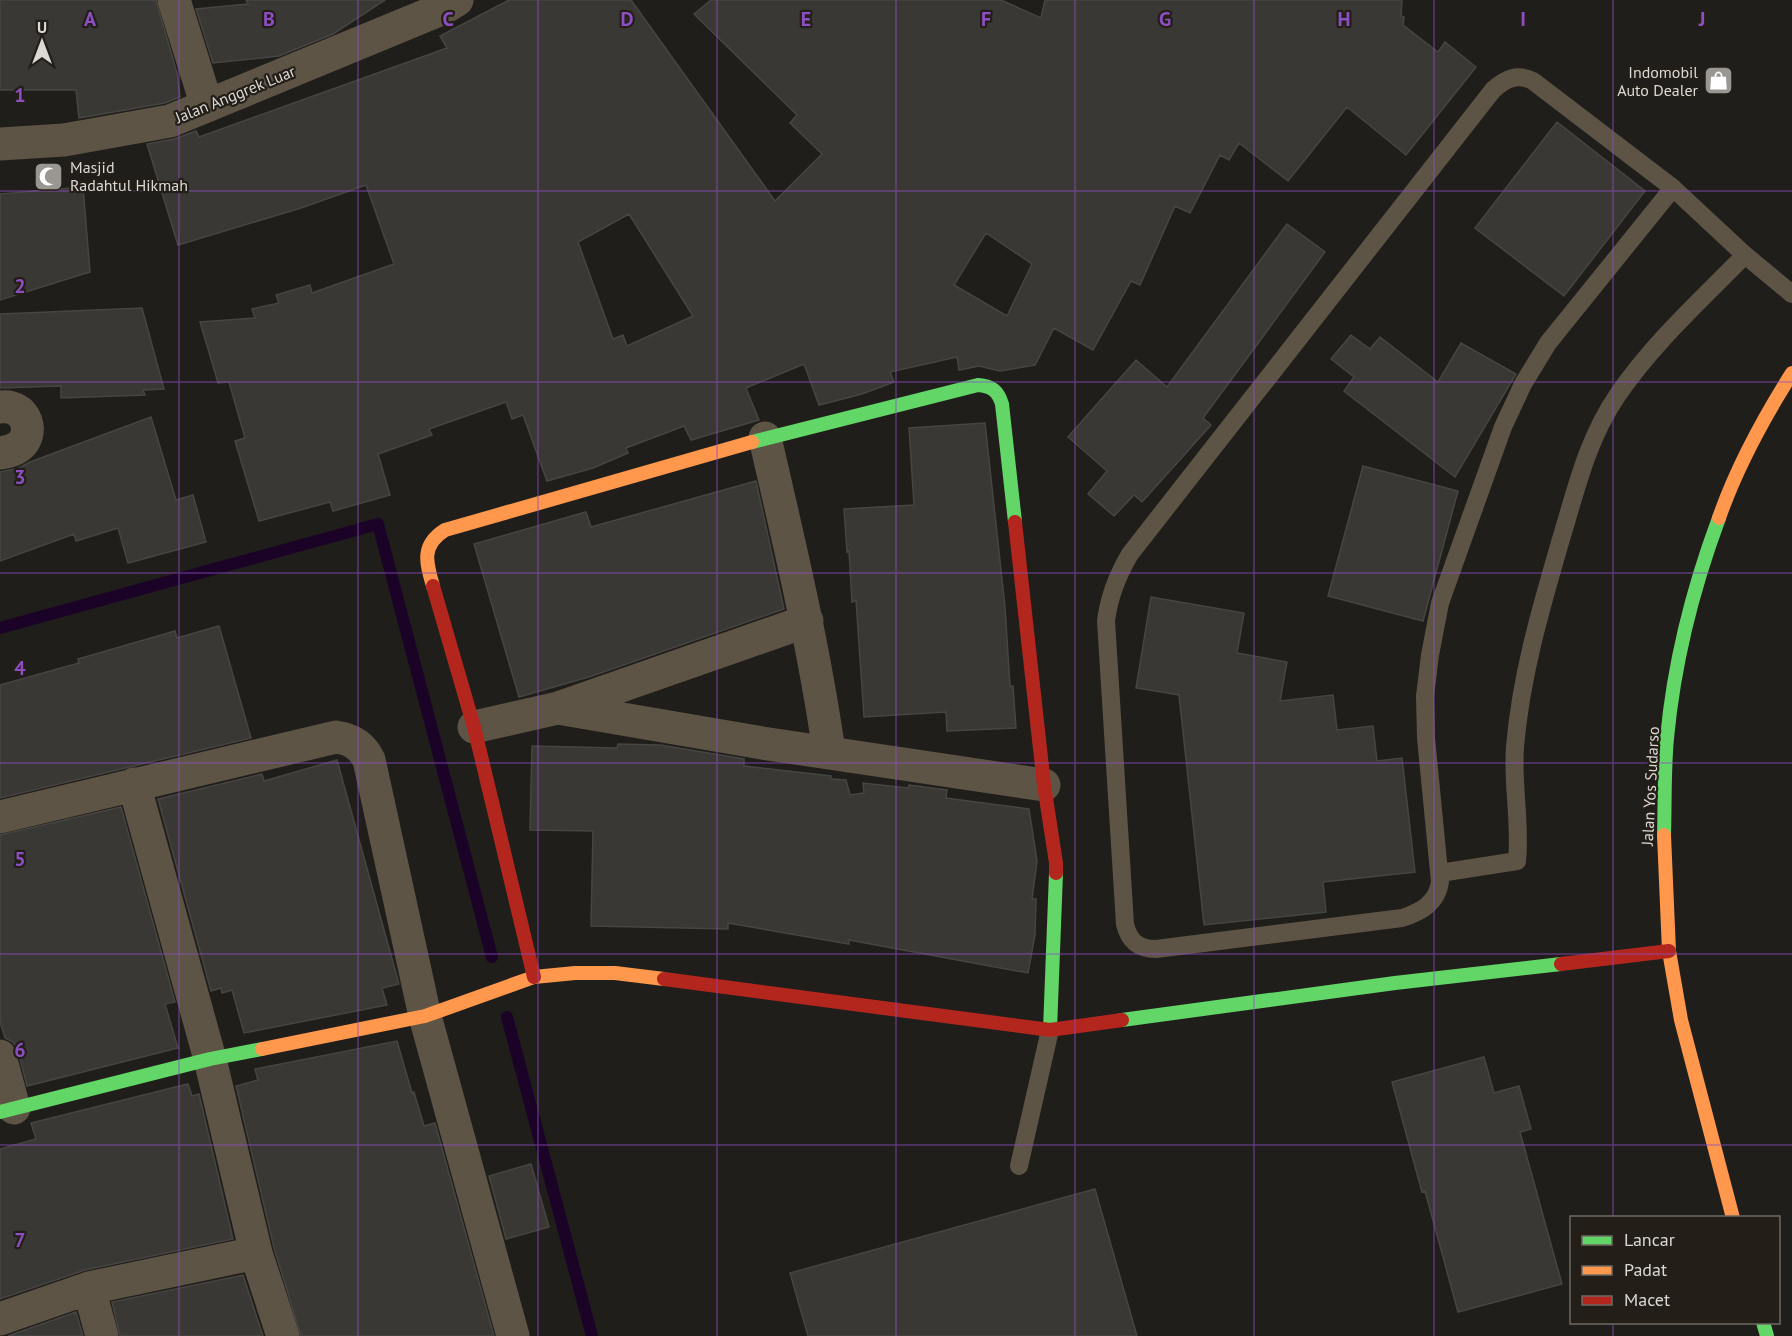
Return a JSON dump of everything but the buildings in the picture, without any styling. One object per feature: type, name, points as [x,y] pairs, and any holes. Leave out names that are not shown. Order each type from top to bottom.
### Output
[{"type":"street","points":[[174,0],[207,106]]},
{"type":"street","name":"Jalan Anggrek Luar","points":[[0,144],[64,140],[170,121],[423,17],[457,0]]},
{"type":"street","name":"Jalan Yos Sudarso","points":[[1732,1216],[1681,1020],[1669,951],[1664,842],[1667,738],[1682,647],[1702,564],[1731,484],[1766,414],[1792,373]]},
{"type":"street","points":[[534,977],[474,727],[427,566],[427,547],[433,537],[445,530],[765,438],[978,385],[989,385],[996,390],[1002,404],[1044,785],[1056,863],[1050,1030]]},
{"type":"street","points":[[0,407],[12,406],[21,411],[26,425],[25,437],[19,447],[0,453]]},
{"type":"street","points":[[765,438],[807,621],[819,681],[829,752]]},
{"type":"street","points":[[474,727],[558,708],[807,621]]},
{"type":"street","points":[[558,708],[762,743],[1044,785]]},
{"type":"street","points":[[0,817],[336,737],[344,738],[360,747],[369,760],[425,1016],[513,1336]]},
{"type":"street","points":[[134,784],[210,1059],[256,1253],[283,1336]]},
{"type":"street","points":[[0,1056],[7,1110],[210,1059],[425,1016],[534,977],[615,973],[1050,1030],[1395,983],[1669,951]]},
{"type":"street","points":[[0,1319],[88,1288],[256,1253]]},
{"type":"street","points":[[88,1288],[102,1336]]},
{"type":"lane","points":[[1673,188],[1548,343],[1523,384],[1503,427],[1440,603],[1425,696],[1426,738],[1440,873],[1439,890],[1435,898],[1416,914],[1402,918],[1156,949],[1134,943],[1125,924],[1106,621],[1109,599],[1117,577],[1130,554],[1486,99],[1504,80],[1518,77],[1533,81],[1673,188],[1745,255],[1792,294]]},
{"type":"lane","points":[[1440,873],[1517,861],[1518,816],[1515,750],[1524,675],[1541,606],[1587,453],[1600,422],[1641,365],[1745,255]]},
{"type":"lane","points":[[1020,1166],[1050,1030]]},
{"type":"waterway","points":[[0,628],[378,524],[492,957]]},
{"type":"waterway","points":[[507,1017],[592,1336]]},
{"type":"traffic: fast","points":[[752,442],[978,385],[987,387],[994,390],[1002,404],[1015,522]]},
{"type":"traffic: fast","points":[[1664,835],[1666,750],[1674,682],[1693,599],[1719,518]]},
{"type":"traffic: fast","points":[[1050,1030],[1056,873]]},
{"type":"traffic: fast","points":[[1122,1020],[1395,983],[1561,964]]},
{"type":"traffic: fast","points":[[0,1112],[210,1059],[262,1049]]},
{"type":"traffic: fast","points":[[1764,1324],[1767,1336]]},
{"type":"traffic: slow","points":[[1719,518],[1751,443],[1792,373]]},
{"type":"traffic: slow","points":[[433,586],[427,555],[432,542],[445,530],[752,442]]},
{"type":"traffic: slow","points":[[1664,835],[1669,951],[1681,1020],[1732,1216]]},
{"type":"traffic: slow","points":[[262,1049],[425,1016],[534,977],[575,973],[615,973],[664,979]]},
{"type":"traffic: jam","points":[[1015,522],[1056,873]]},
{"type":"traffic: jam","points":[[433,586],[474,727],[534,977]]},
{"type":"traffic: jam","points":[[1561,964],[1669,951]]},
{"type":"traffic: jam","points":[[664,979],[1050,1030],[1122,1020]]},
{"type":"place","name":"Indomobil Auto Dealer","points":[[1719,81]]},
{"type":"place","name":"Masjid Radahtul Hikmah","points":[[49,176]]}]
